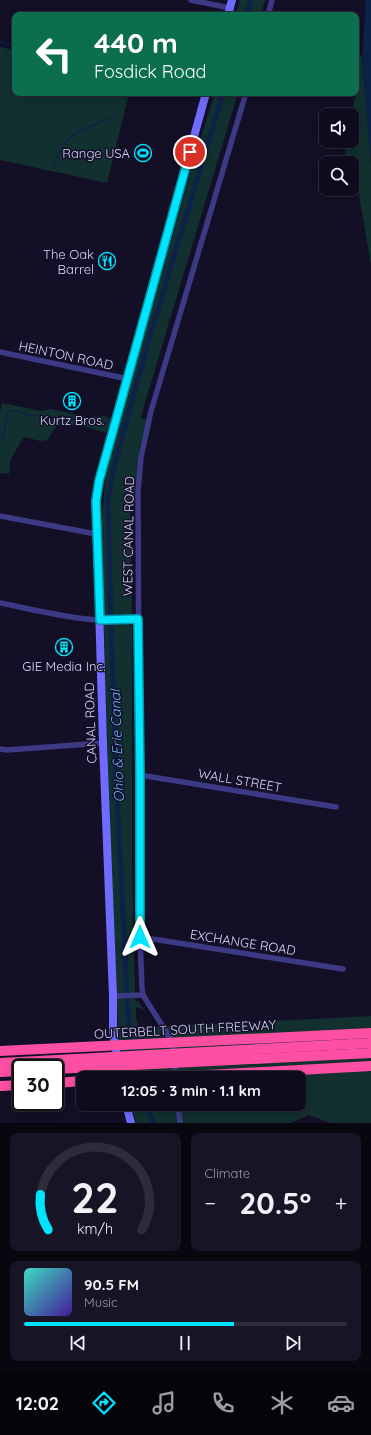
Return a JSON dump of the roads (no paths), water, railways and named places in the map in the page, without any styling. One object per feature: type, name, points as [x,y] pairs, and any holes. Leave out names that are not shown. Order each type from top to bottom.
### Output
[{"type":"highway","name":"OUTERBELT SOUTH FREEWAY","points":[[0,1051],[371,1033]]},
{"type":"highway","points":[[0,1063],[371,1043]]},
{"type":"highway","points":[[64,1069],[371,1053]]},
{"type":"highway","points":[[281,1071],[371,1066]]},
{"type":"highway","points":[[0,1072],[12,1071]]},
{"type":"highway","points":[[64,1082],[76,1082]]},
{"type":"highway","points":[[0,1086],[12,1085]]},
{"type":"main road","name":"CANAL ROAD","points":[[120,1071],[113,1032],[113,996],[103,744],[103,620],[96,534],[96,501],[99,481],[205,96]]},
{"type":"main road","points":[[128,1111],[131,1123]]},
{"type":"street","points":[[191,0],[230,8]]},
{"type":"street","points":[[269,12],[272,0]]},
{"type":"street","name":"WEST CANAL ROAD","points":[[175,1071],[172,1041],[143,995],[142,982],[140,937],[138,492],[145,436],[154,401],[245,96]]},
{"type":"street","name":"HEINTON ROAD","points":[[0,352],[128,379]]},
{"type":"street","points":[[0,516],[96,534]]},
{"type":"street","points":[[0,603],[81,619],[138,619]]},
{"type":"street","points":[[0,749],[7,750],[103,744]]},
{"type":"street","name":"WALL STREET","points":[[140,775],[336,807]]},
{"type":"street","name":"EXCHANGE ROAD","points":[[140,937],[343,969]]},
{"type":"street","points":[[113,996],[143,995]]},
{"type":"street","points":[[179,1111],[180,1123]]},
{"type":"water","points":[[366,0],[371,0],[371,163],[362,56]]},
{"type":"waterway","name":"Ohio & Erie Canal","points":[[247,12],[251,0]]},
{"type":"waterway","points":[[0,42],[12,45]]},
{"type":"waterway","name":"Ohio & Erie Canal","points":[[132,1057],[129,1032],[116,774],[108,499],[115,463],[148,343],[222,96]]},
{"type":"waterway","points":[[52,167],[58,154],[71,137],[83,129],[115,115]]},
{"type":"waterway","points":[[0,442],[4,434],[6,419],[9,411],[17,411],[28,415],[109,423]]},
{"type":"waterway","name":"Ohio & Erie Canal","points":[[134,1065],[135,1071]]},
{"type":"waterway","name":"Ohio & Erie Canal","points":[[148,1111],[154,1123]]},
{"type":"place","name":"Range USA","points":[[143,153]]},
{"type":"place","name":"The Oak Barrel","points":[[107,261]]},
{"type":"place","name":"Kurtz Bros.","points":[[72,401]]},
{"type":"place","name":"GIE Media Inc.","points":[[64,647]]}]
